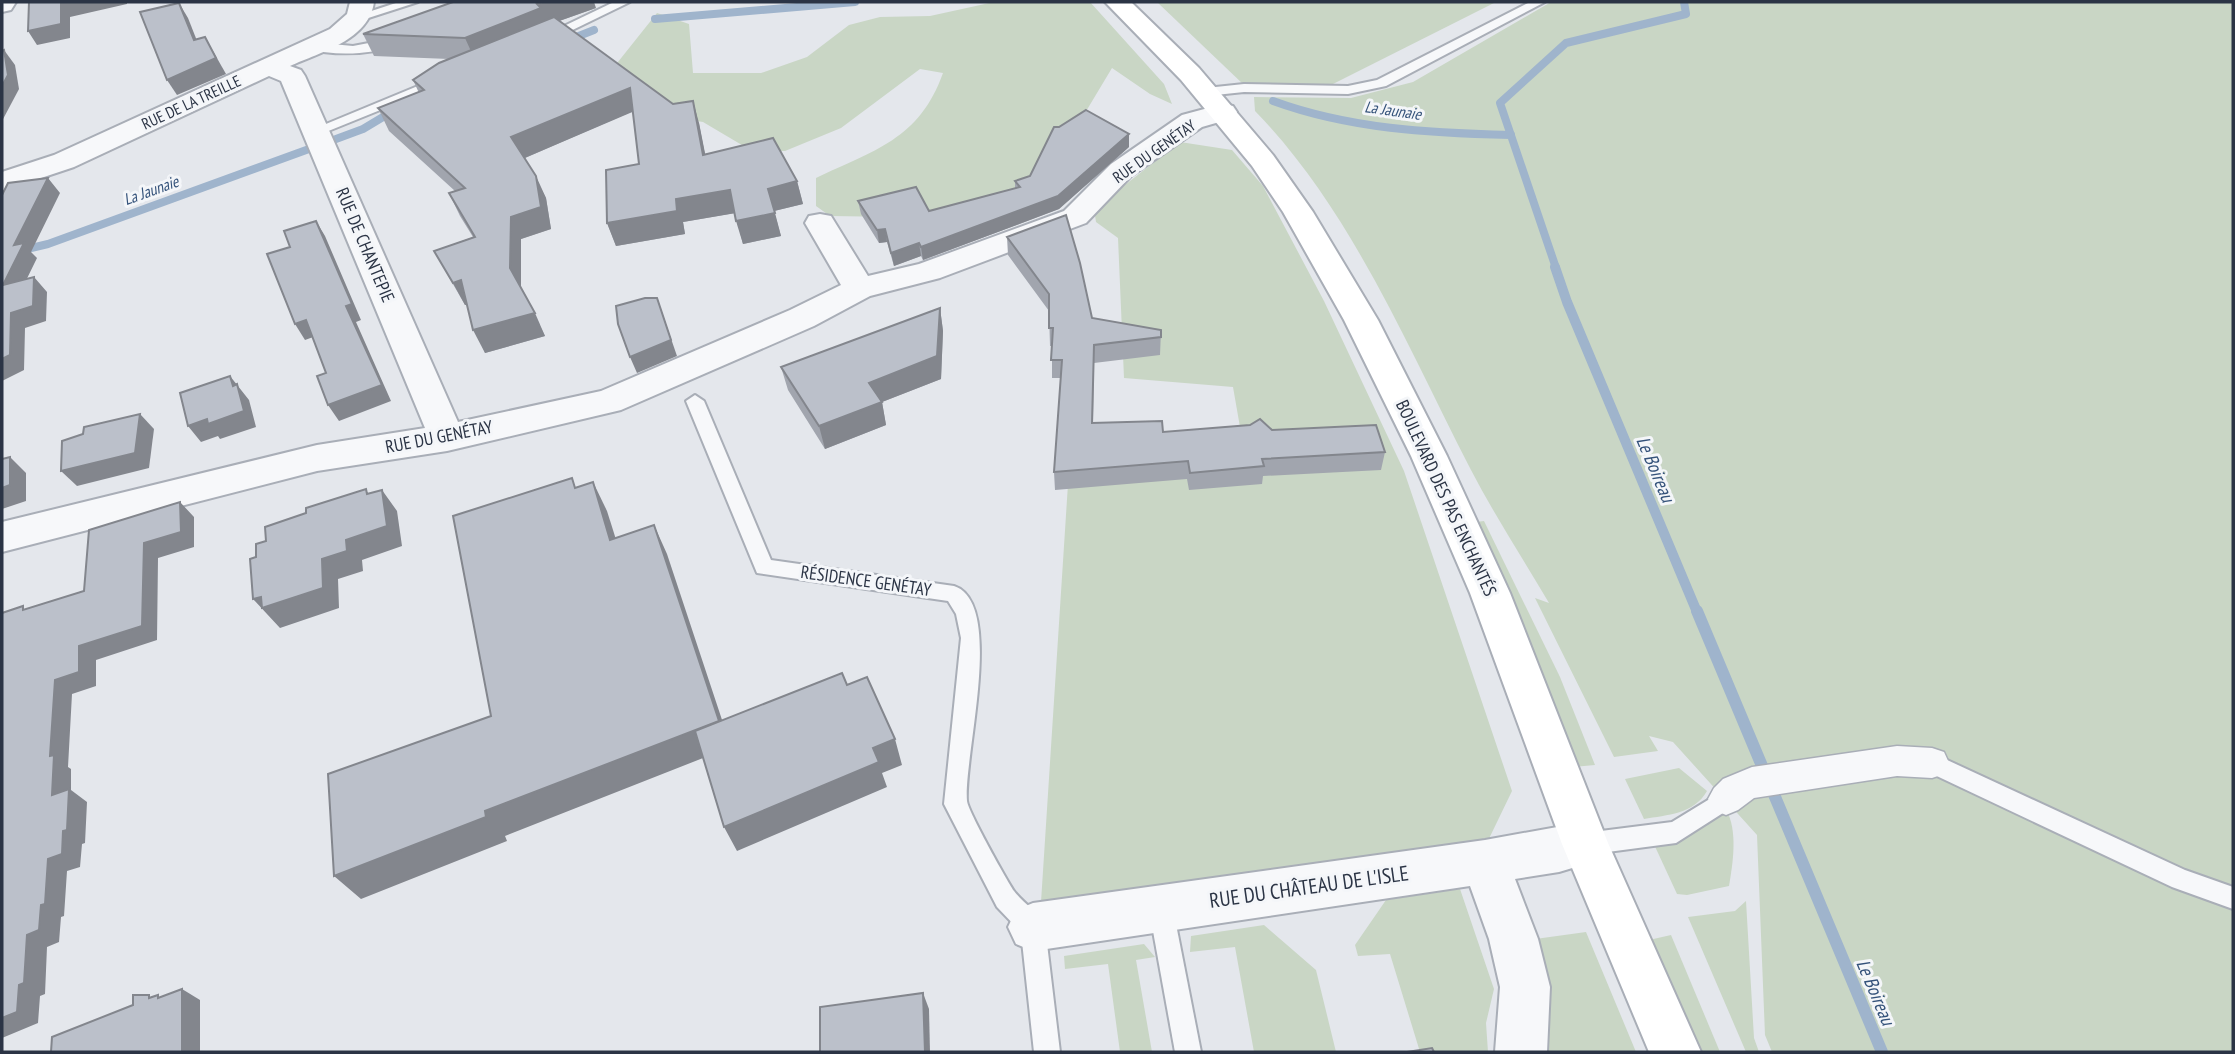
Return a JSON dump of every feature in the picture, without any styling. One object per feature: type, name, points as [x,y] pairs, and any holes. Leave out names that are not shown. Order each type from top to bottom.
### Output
[{"type":"main road","name":"BOULEVARD DES PAS ENCHANTÉS","points":[[1117,2],[1214,102],[1263,161],[1298,212],[1361,320],[1429,456],[1490,593],[1585,844],[1675,1052]]},
{"type":"street","name":"RUE DE LA TREILLE","points":[[2,183],[64,161],[339,34],[361,9]]},
{"type":"street","name":"RUE DE CHANTEPIE","points":[[268,67],[292,76],[447,438]]},
{"type":"street","name":"RUE DU GENÉTAY","points":[[2,537],[317,458],[447,438],[610,401],[802,318],[859,289],[929,271],[1075,218],[1121,170],[1192,121],[1214,102]]},
{"type":"street","points":[[820,223],[859,289]]},
{"type":"street","points":[[1739,791],[1884,763],[1932,763]]},
{"type":"street","name":"RUE DU CHÂTEAU DE L'ISLE","points":[[1033,927],[1485,862],[1585,844]]},
{"type":"street","points":[[1485,862],[1520,961],[1526,989],[1526,1018],[1521,1052]]},
{"type":"lane","points":[[361,9],[412,2]]},
{"type":"lane","points":[[534,43],[586,22],[624,2]]},
{"type":"lane","points":[[1214,102],[1244,88],[1348,90],[1381,83],[1539,2]]},
{"type":"lane","points":[[310,46],[335,51],[362,50],[386,45],[412,35]]},
{"type":"lane","points":[[316,131],[457,74]]},
{"type":"lane","name":"RÉSIDENCE GENÉTAY","points":[[695,401],[764,566],[954,594],[966,612],[971,638],[955,804],[1006,899],[1033,927]]},
{"type":"lane","points":[[1932,763],[2180,879],[2233,898]]},
{"type":"lane","points":[[1585,844],[1676,832],[1739,791]]},
{"type":"lane","points":[[1161,909],[1188,1052]]},
{"type":"lane","points":[[1033,927],[1047,1052]]},
{"type":"green space","points":[[994,2],[1090,2],[1164,84],[1172,104],[1150,94],[1112,68],[1073,133],[1022,197],[964,218],[830,216],[816,206],[816,178],[875,150],[908,128],[933,96],[943,73],[920,69],[841,128],[785,151],[752,151],[703,122],[651,114],[610,72],[657,13],[689,24],[693,73],[761,73],[807,57],[849,25],[880,17],[930,16]]},
{"type":"green space","points":[[1157,2],[1496,2],[1327,87],[1244,85]]},
{"type":"green space","points":[[1551,2],[2233,2],[2233,1052],[1772,1052],[1765,1035],[1757,835],[1673,742],[1649,736],[1658,751],[1614,757],[1535,598],[1549,603],[1480,487],[1376,282],[1321,192],[1290,150],[1255,111],[1254,97],[1351,98],[1413,82]]},
{"type":"green space","points":[[1180,142],[1232,150],[1263,186],[1324,301],[1404,471],[1512,791],[1484,849],[1041,902],[1068,484],[1248,473],[1233,387],[1124,378],[1118,238],[1096,222],[1094,209]]},
{"type":"green space","points":[[1484,521],[1560,677],[1595,765],[1573,767],[1469,523]]},
{"type":"green space","points":[[1679,768],[1707,791],[1702,799],[1687,809],[1644,819],[1625,779]]},
{"type":"green space","points":[[1726,809],[1733,837],[1729,886],[1687,895],[1677,894],[1652,840]]},
{"type":"green space","points":[[1460,889],[1494,989],[1486,1023],[1488,1052],[1420,1052],[1390,954],[1358,956],[1355,945],[1386,900]]},
{"type":"green space","points":[[1746,901],[1754,1038],[1759,1052],[1746,1052],[1688,917],[1735,911]]},
{"type":"green space","points":[[1264,925],[1316,970],[1336,1052],[1254,1052],[1235,947],[1190,952],[1191,936]]},
{"type":"green space","points":[[1586,932],[1636,1052],[1543,1052],[1545,1014],[1528,940]]},
{"type":"green space","points":[[1671,935],[1720,1052],[1700,1052],[1649,940]]},
{"type":"green space","points":[[1144,944],[1155,957],[1136,960],[1152,1052],[1120,1052],[1108,964],[1065,969],[1064,956]]},
{"type":"building","points":[[29,2],[67,2],[61,3],[61,24],[28,31]]},
{"type":"building","points":[[453,2],[544,2],[537,4],[541,8],[465,38],[363,34]]},
{"type":"building","points":[[179,3],[194,40],[205,37],[216,58],[167,80],[140,12]]},
{"type":"building","points":[[554,17],[673,104],[693,101],[703,155],[773,138],[797,181],[768,189],[775,213],[736,221],[730,190],[676,199],[677,211],[607,223],[606,170],[639,164],[630,88],[511,137],[536,176],[541,207],[511,217],[510,268],[535,313],[473,330],[461,280],[453,283],[434,251],[475,237],[449,193],[465,188],[378,108],[424,90],[413,80],[439,63]]},
{"type":"building","points":[[4,50],[8,75],[2,86],[2,51]]},
{"type":"building","points":[[1086,110],[1129,134],[1058,196],[921,247],[919,243],[891,253],[885,229],[877,230],[858,201],[916,187],[929,211],[1020,187],[1015,181],[1030,176],[1054,127],[1059,127]]},
{"type":"building","points":[[48,178],[14,245],[24,243],[3,285],[34,277],[33,306],[11,313],[10,355],[2,359],[2,195],[8,183]]},
{"type":"building","points":[[1066,215],[1092,318],[1161,330],[1161,337],[1094,345],[1092,423],[1162,421],[1163,432],[1250,425],[1260,419],[1272,430],[1376,425],[1385,452],[1262,459],[1264,466],[1190,473],[1188,461],[1054,472],[1062,360],[1051,360],[1053,328],[1049,328],[1049,294],[1007,237]]},
{"type":"building","points":[[316,221],[352,304],[346,306],[382,385],[328,405],[317,376],[326,373],[306,320],[295,324],[267,254],[290,247],[284,231]]},
{"type":"building","points":[[645,298],[657,298],[671,340],[630,357],[618,324],[616,306]]},
{"type":"building","points":[[940,308],[937,356],[869,383],[882,402],[819,426],[781,367]]},
{"type":"building","points":[[230,376],[233,386],[237,384],[244,411],[208,424],[207,419],[188,426],[180,393]]},
{"type":"building","points":[[140,414],[135,453],[61,471],[62,441],[83,434],[84,427]]},
{"type":"building","points":[[10,457],[10,485],[2,488],[2,459]]},
{"type":"building","points":[[572,478],[575,488],[593,482],[610,540],[654,525],[719,721],[485,811],[486,817],[334,876],[328,774],[491,716],[453,516]]},
{"type":"building","points":[[366,489],[367,494],[382,490],[387,526],[346,540],[347,551],[322,559],[323,588],[262,608],[261,597],[253,599],[250,559],[256,557],[256,544],[266,541],[265,527],[306,513],[306,508]]},
{"type":"building","points":[[180,502],[181,532],[144,543],[142,626],[79,646],[79,672],[55,680],[50,756],[54,755],[52,795],[69,789],[67,830],[63,831],[62,854],[48,859],[45,904],[41,905],[39,930],[27,935],[24,983],[19,985],[17,1012],[2,1018],[2,613],[23,606],[23,610],[84,591],[89,530]]},
{"type":"building","points":[[842,673],[847,685],[867,677],[895,739],[873,748],[879,762],[724,827],[695,731]]},
{"type":"building","points":[[182,989],[182,1052],[51,1052],[52,1037],[133,1005],[133,995],[149,995],[149,998],[158,995],[158,998]]},
{"type":"building","points":[[923,993],[925,1052],[820,1052],[820,1007]]},
{"type":"building","points":[[1432,1048],[1434,1052],[1407,1052]]},
{"type":"waterway","name":"La Jaunaie","points":[[655,19],[855,2]]},
{"type":"waterway","name":"Le Boireau","points":[[1511,135],[1500,103],[1566,43],[1686,14],[1684,2]]},
{"type":"waterway","name":"La Jaunaie","points":[[566,41],[594,30]]},
{"type":"waterway","name":"La Jaunaie","points":[[1273,101],[1361,124],[1420,131],[1511,135]]},
{"type":"waterway","name":"La Jaunaie","points":[[336,139],[363,129],[393,111]]},
{"type":"waterway","name":"Le Boireau","points":[[1511,135],[1556,268]]},
{"type":"waterway","name":"La Jaunaie","points":[[2,255],[48,244],[309,149]]},
{"type":"waterway","name":"Le Boireau","points":[[1555,267],[1567,302],[1697,612]]},
{"type":"waterway","name":"Le Boireau","points":[[1697,611],[1882,1052]]}]
